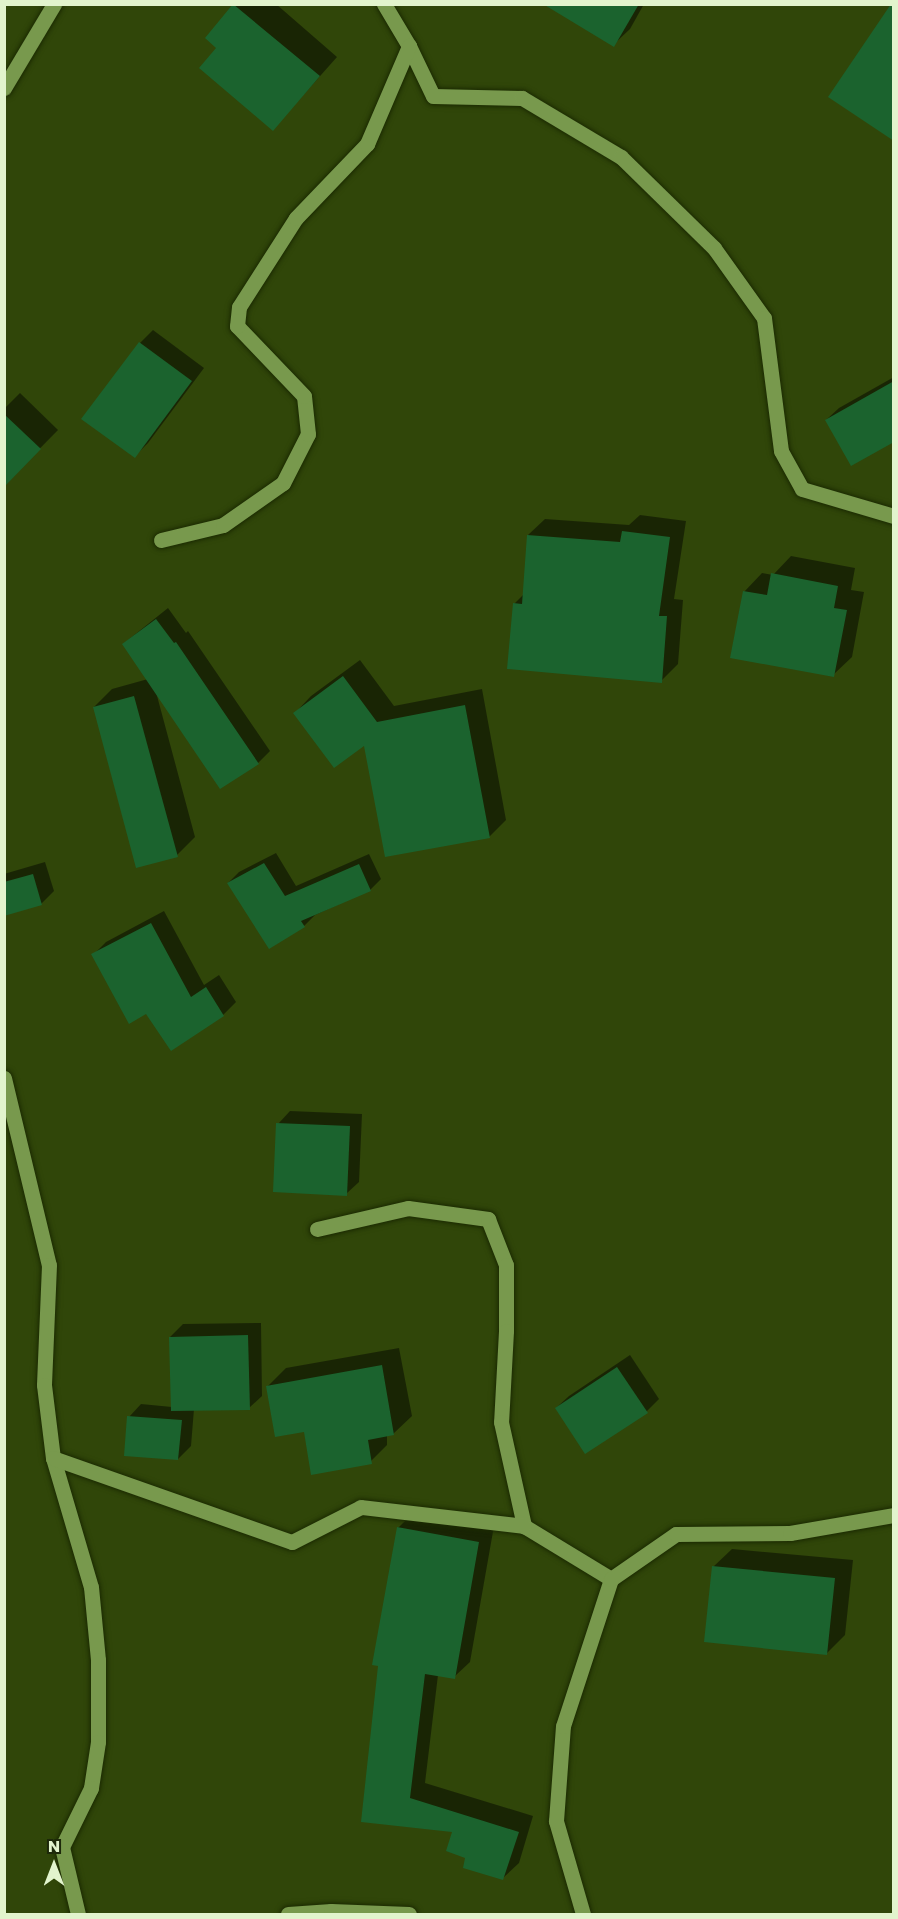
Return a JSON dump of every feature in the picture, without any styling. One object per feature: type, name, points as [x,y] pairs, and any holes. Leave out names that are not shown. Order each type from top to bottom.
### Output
[{"type":"street","points":[[4,88],[54,4]]},
{"type":"street","points":[[384,4],[409,46],[433,96],[522,98],[621,158],[714,248],[764,318],[781,452],[802,489],[894,516]]},
{"type":"street","points":[[161,540],[223,525],[283,483],[308,434],[304,396],[237,326],[239,307],[296,218],[367,144],[409,46]]},
{"type":"street","points":[[4,1078],[49,1265],[44,1385],[52,1458],[91,1587],[98,1660],[98,1742],[91,1788],[62,1847],[78,1914]]},
{"type":"street","points":[[317,1229],[408,1208],[488,1219],[506,1265],[506,1331],[501,1422],[524,1526]]},
{"type":"street","points":[[52,1458],[292,1542],[361,1507],[524,1526],[611,1579]]},
{"type":"street","points":[[584,1914],[556,1821],[563,1726],[611,1579],[676,1534],[790,1533],[894,1515]]},
{"type":"street","points":[[288,1914],[331,1911],[409,1914]]},
{"type":"building","points":[[233,4],[320,76],[273,131],[199,68],[216,48],[205,38]]},
{"type":"building","points":[[543,4],[639,4],[614,47]]},
{"type":"building","points":[[891,4],[894,4],[894,141],[828,97]]},
{"type":"building","points":[[139,342],[192,381],[135,458],[81,419]]},
{"type":"building","points":[[894,381],[894,442],[851,466],[825,420]]},
{"type":"building","points":[[4,414],[41,449],[4,487]]},
{"type":"building","points":[[622,531],[670,537],[659,616],[667,616],[662,683],[507,669],[513,603],[522,604],[527,535],[620,542]]},
{"type":"building","points":[[771,573],[838,586],[834,608],[847,610],[834,677],[730,658],[743,591],[767,595]]},
{"type":"building","points":[[156,619],[174,643],[176,642],[259,764],[220,789],[122,644]]},
{"type":"building","points":[[343,676],[377,722],[465,705],[490,838],[385,857],[364,746],[334,768],[293,713]]},
{"type":"building","points":[[134,696],[178,857],[136,868],[93,707]]},
{"type":"building","points":[[264,863],[285,896],[359,864],[371,891],[301,921],[305,927],[269,949],[227,883]]},
{"type":"building","points":[[33,874],[42,905],[4,916],[4,882]]},
{"type":"building","points":[[151,923],[191,997],[206,987],[224,1016],[171,1051],[146,1014],[129,1024],[91,954]]},
{"type":"building","points":[[276,1123],[350,1126],[347,1196],[273,1192]]},
{"type":"building","points":[[248,1335],[250,1410],[171,1411],[169,1337]]},
{"type":"building","points":[[382,1365],[394,1435],[368,1440],[372,1464],[311,1475],[304,1432],[275,1437],[266,1386]]},
{"type":"building","points":[[617,1367],[648,1413],[585,1454],[555,1408]]},
{"type":"building","points":[[127,1416],[182,1420],[178,1460],[124,1456]]},
{"type":"building","points":[[397,1527],[479,1542],[455,1679],[425,1674],[410,1798],[519,1832],[503,1880],[463,1868],[465,1858],[446,1851],[452,1832],[361,1822],[378,1666],[372,1665]]},
{"type":"building","points":[[712,1566],[835,1578],[827,1655],[704,1642]]}]
